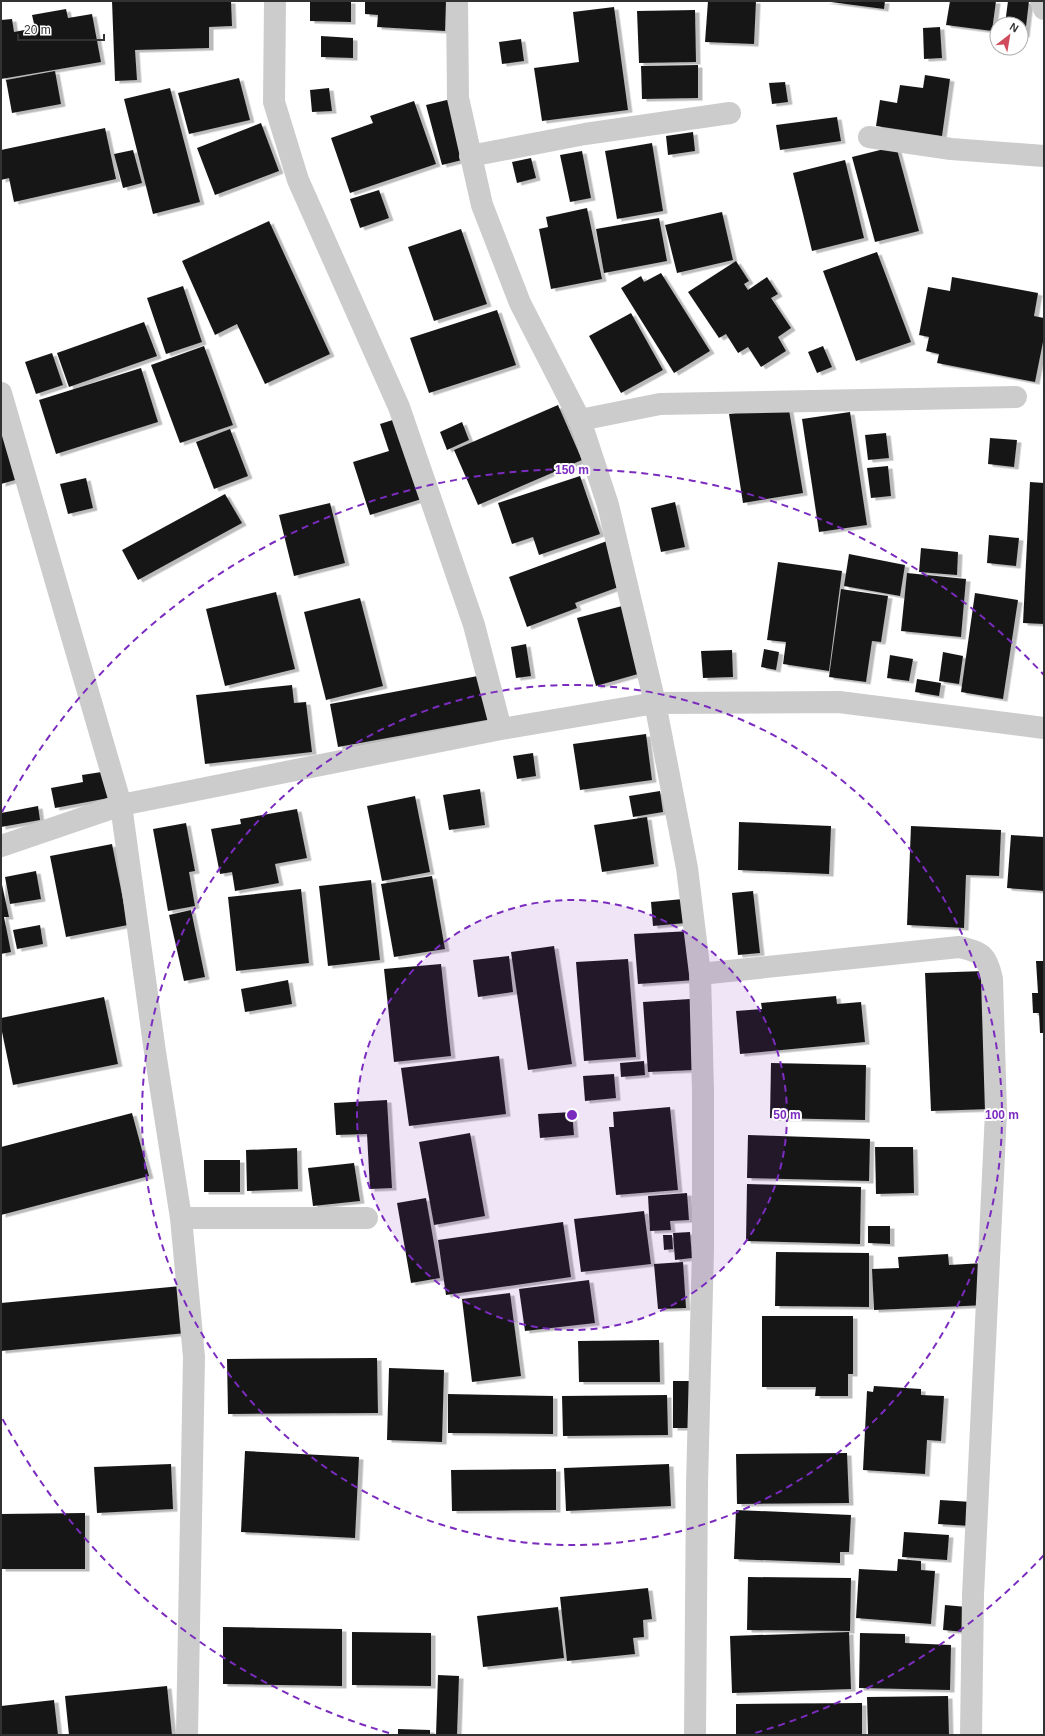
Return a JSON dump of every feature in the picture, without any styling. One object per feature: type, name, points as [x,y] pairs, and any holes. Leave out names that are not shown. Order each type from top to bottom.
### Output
[{"type":"street","points":[[275,1],[274,102],[298,180],[402,414],[474,625],[501,730]]},
{"type":"street","points":[[457,1],[458,98],[482,205],[520,303],[580,420],[608,505],[655,703],[687,868],[700,974],[703,1091],[703,1249],[697,1485],[695,1735]]},
{"type":"street","points":[[1041,1],[1044,9]]},
{"type":"street","points":[[470,156],[585,134],[730,113]]},
{"type":"street","points":[[869,137],[951,149],[1044,156]]},
{"type":"street","points":[[1,393],[121,805],[155,1052],[181,1218],[194,1357],[187,1735]]},
{"type":"street","points":[[580,420],[660,404],[1016,397]]},
{"type":"street","points":[[1,846],[121,805],[501,730],[655,703],[839,702],[1044,728]]},
{"type":"street","points":[[700,974],[959,947],[977,951],[989,965],[992,979],[996,1112],[973,1595],[971,1735]]},
{"type":"street","points":[[181,1218],[367,1218]]},
{"type":"building","points":[[112,1],[231,1],[232,26],[209,27],[209,48],[135,50],[137,80],[115,81]]},
{"type":"building","points":[[310,1],[351,1],[351,22],[310,21]]},
{"type":"building","points":[[365,1],[446,1],[445,31],[377,27],[378,15],[365,14]]},
{"type":"building","points":[[708,1],[756,1],[754,44],[705,42]]},
{"type":"building","points":[[823,1],[885,1],[884,9]]},
{"type":"building","points":[[950,1],[996,1],[994,16],[989,16],[989,31],[946,25]]},
{"type":"building","points":[[1008,1],[1029,1],[1027,16],[1006,16]]},
{"type":"building","points":[[614,7],[628,110],[542,121],[534,68],[579,62],[573,12]]},
{"type":"building","points":[[66,9],[68,18],[92,14],[101,62],[1,79],[1,20],[12,19],[14,32],[35,28],[32,15]]},
{"type":"building","points":[[695,10],[696,62],[639,63],[637,11]]},
{"type":"building","points":[[940,27],[942,58],[924,59],[923,28]]},
{"type":"building","points":[[321,36],[353,38],[353,58],[321,57]]},
{"type":"building","points":[[521,39],[524,61],[502,64],[499,42]]},
{"type":"building","points":[[698,65],[698,98],[642,99],[641,66]]},
{"type":"building","points":[[55,71],[61,104],[12,113],[6,80]]},
{"type":"building","points":[[925,75],[950,79],[942,136],[876,126],[880,100],[897,103],[900,85],[923,88]]},
{"type":"building","points":[[239,78],[250,120],[189,134],[178,93]]},
{"type":"building","points":[[785,82],[788,102],[772,104],[769,83]]},
{"type":"building","points":[[170,88],[200,202],[153,214],[124,99]]},
{"type":"building","points":[[329,88],[332,111],[312,112],[310,90]]},
{"type":"building","points":[[451,99],[466,159],[442,165],[426,105]]},
{"type":"building","points":[[414,101],[436,164],[350,193],[331,138],[373,123],[370,116]]},
{"type":"building","points":[[837,117],[841,141],[780,150],[776,125]]},
{"type":"building","points":[[261,123],[279,171],[215,195],[197,148]]},
{"type":"building","points":[[105,128],[116,179],[14,202],[9,178],[1,180],[1,150]]},
{"type":"building","points":[[693,132],[695,151],[668,155],[666,136]]},
{"type":"building","points":[[652,143],[663,211],[617,219],[605,151]]},
{"type":"building","points":[[896,146],[919,231],[875,242],[852,157]]},
{"type":"building","points":[[133,150],[142,183],[123,188],[114,154]]},
{"type":"building","points":[[582,151],[591,198],[570,202],[560,155]]},
{"type":"building","points":[[531,158],[536,178],[517,183],[512,162]]},
{"type":"building","points":[[845,160],[864,238],[812,251],[793,173]]},
{"type":"building","points":[[379,190],[389,218],[360,228],[350,199]]},
{"type":"building","points":[[587,208],[602,279],[551,289],[539,229],[548,227],[546,217]]},
{"type":"building","points":[[722,212],[733,260],[677,273],[665,225]]},
{"type":"building","points":[[659,218],[667,261],[604,273],[596,229]]},
{"type":"building","points":[[269,221],[330,354],[265,384],[237,324],[215,335],[182,261]]},
{"type":"building","points":[[461,229],[487,304],[434,321],[408,247]]},
{"type":"building","points":[[877,252],[911,342],[856,361],[823,271]]},
{"type":"building","points":[[736,261],[749,281],[744,284],[748,290],[767,277],[778,294],[771,298],[791,328],[778,337],[786,351],[761,367],[748,347],[738,353],[726,334],[719,338],[688,292]]},
{"type":"building","points":[[661,273],[710,351],[674,373],[621,288],[641,276],[644,282]]},
{"type":"building","points":[[952,277],[1038,293],[1034,316],[1044,318],[1044,337],[1035,382],[937,363],[939,354],[926,351],[929,337],[919,335],[928,287],[950,291]]},
{"type":"building","points":[[183,286],[202,342],[166,354],[147,298]]},
{"type":"building","points":[[497,310],[516,365],[429,393],[410,338]]},
{"type":"building","points":[[631,313],[663,370],[621,393],[589,336]]},
{"type":"building","points":[[144,322],[157,356],[69,387],[57,353]]},
{"type":"building","points":[[204,346],[233,425],[180,443],[151,365]]},
{"type":"building","points":[[823,346],[832,367],[817,373],[808,352]]},
{"type":"building","points":[[52,353],[63,385],[36,394],[25,362]]},
{"type":"building","points":[[141,368],[158,422],[56,454],[39,400]]},
{"type":"building","points":[[788,404],[803,493],[743,503],[729,414]]},
{"type":"building","points":[[558,405],[582,460],[478,505],[454,450]]},
{"type":"building","points":[[850,412],[867,525],[819,532],[802,419]]},
{"type":"building","points":[[402,417],[428,497],[370,515],[353,462],[389,451],[380,424]]},
{"type":"building","points":[[462,422],[469,440],[447,450],[440,432]]},
{"type":"building","points":[[1,426],[22,478],[1,484]]},
{"type":"building","points":[[230,429],[248,476],[214,489],[196,442]]},
{"type":"building","points":[[886,433],[889,458],[868,460],[865,435]]},
{"type":"building","points":[[990,438],[1017,440],[1014,467],[988,464]]},
{"type":"building","points":[[888,466],[891,496],[871,498],[867,468]]},
{"type":"building","points":[[580,476],[600,534],[539,555],[533,537],[512,544],[498,503]]},
{"type":"building","points":[[86,478],[93,508],[68,514],[60,484]]},
{"type":"building","points":[[1030,482],[1044,483],[1044,624],[1023,623]]},
{"type":"building","points":[[225,494],[242,523],[138,580],[122,550]]},
{"type":"building","points":[[675,502],[685,547],[661,552],[651,508]]},
{"type":"building","points":[[330,503],[345,563],[294,576],[279,515]]},
{"type":"building","points":[[989,535],[1019,538],[1016,566],[987,563]]},
{"type":"building","points":[[607,541],[624,585],[575,603],[577,608],[527,627],[509,577]]},
{"type":"building","points":[[921,548],[958,552],[957,575],[919,572]]},
{"type":"building","points":[[849,554],[905,565],[900,596],[844,586]]},
{"type":"building","points":[[778,562],[842,571],[829,671],[783,664],[786,642],[767,640]]},
{"type":"building","points":[[907,573],[966,579],[961,637],[901,631]]},
{"type":"building","points":[[841,589],[888,596],[881,642],[872,641],[866,682],[829,677]]},
{"type":"building","points":[[276,592],[295,669],[225,686],[206,609]]},
{"type":"building","points":[[975,593],[1018,600],[1003,699],[961,692]]},
{"type":"building","points":[[360,598],[383,686],[326,700],[304,612]]},
{"type":"building","points":[[622,606],[645,672],[596,686],[577,618]]},
{"type":"building","points":[[526,644],[531,676],[516,678],[511,647]]},
{"type":"building","points":[[764,649],[779,652],[776,670],[761,667]]},
{"type":"building","points":[[732,650],[733,677],[703,678],[701,651]]},
{"type":"building","points":[[943,652],[963,656],[959,684],[939,681]]},
{"type":"building","points":[[890,655],[913,659],[909,681],[887,678]]},
{"type":"building","points":[[483,675],[492,719],[338,747],[330,704]]},
{"type":"building","points":[[917,679],[941,683],[939,696],[915,692]]},
{"type":"building","points":[[292,685],[294,703],[306,702],[312,752],[205,764],[196,695]]},
{"type":"building","points":[[646,734],[652,780],[580,790],[573,744]]},
{"type":"building","points":[[533,753],[536,776],[517,779],[513,756]]},
{"type":"building","points":[[108,771],[114,797],[55,808],[51,788],[83,782],[82,775]]},
{"type":"building","points":[[480,789],[485,825],[449,830],[443,795]]},
{"type":"building","points":[[660,791],[663,812],[633,817],[629,796]]},
{"type":"building","points":[[415,796],[430,872],[382,881],[367,806]]},
{"type":"building","points":[[38,806],[40,820],[1,827],[1,813]]},
{"type":"building","points":[[297,809],[307,858],[275,864],[279,883],[235,891],[232,872],[220,874],[211,829],[241,824],[240,819]]},
{"type":"building","points":[[647,817],[654,864],[602,872],[594,825]]},
{"type":"building","points":[[739,822],[831,826],[829,874],[738,870]]},
{"type":"building","points":[[186,823],[195,871],[189,872],[195,906],[168,911],[153,829]]},
{"type":"building","points":[[911,826],[1001,830],[999,876],[966,875],[964,928],[907,925]]},
{"type":"building","points":[[1011,835],[1044,837],[1044,891],[1007,888]]},
{"type":"building","points":[[112,844],[128,925],[66,937],[50,856]]},
{"type":"building","points":[[36,871],[41,899],[10,904],[5,877]]},
{"type":"building","points":[[432,876],[445,949],[394,957],[381,884]]},
{"type":"building","points":[[1,880],[9,917],[4,917],[11,952],[1,954]]},
{"type":"building","points":[[371,880],[380,960],[328,966],[319,886]]},
{"type":"building","points":[[301,889],[309,963],[236,971],[228,897]]},
{"type":"building","points":[[753,891],[760,953],[738,955],[732,893]]},
{"type":"building","points":[[683,899],[686,923],[653,926],[651,902]]},
{"type":"building","points":[[191,910],[205,977],[184,981],[169,915]]},
{"type":"building","points":[[40,925],[43,944],[17,949],[13,930]]},
{"type":"building","points":[[691,931],[695,980],[638,984],[634,934]]},
{"type":"building","points":[[554,946],[572,1064],[528,1070],[511,952]]},
{"type":"building","points":[[509,956],[513,992],[478,997],[473,960]]},
{"type":"building","points":[[628,959],[636,1057],[584,1061],[576,962]]},
{"type":"building","points":[[1036,961],[1044,961],[1044,1033],[1040,1033],[1039,1013],[1033,1013],[1032,993],[1038,993]]},
{"type":"building","points":[[441,964],[451,1056],[394,1062],[384,969]]},
{"type":"building","points":[[985,971],[991,1109],[931,1111],[925,973]]},
{"type":"building","points":[[288,980],[292,1004],[245,1012],[241,989]]},
{"type":"building","points":[[836,996],[837,1004],[861,1002],[865,1042],[740,1054],[736,1011],[762,1009],[761,1003]]},
{"type":"building","points":[[104,997],[118,1064],[13,1085],[1,1027],[1,1018]]},
{"type":"building","points":[[690,999],[694,1070],[648,1072],[643,1002]]},
{"type":"building","points":[[499,1056],[506,1114],[409,1126],[401,1068]]},
{"type":"building","points":[[644,1061],[645,1075],[621,1077],[620,1063]]},
{"type":"building","points":[[771,1063],[866,1065],[865,1120],[770,1118]]},
{"type":"building","points":[[614,1074],[616,1098],[585,1101],[583,1076]]},
{"type":"building","points":[[387,1100],[392,1188],[370,1189],[367,1134],[336,1135],[334,1103]]},
{"type":"building","points":[[670,1107],[678,1190],[616,1195],[609,1127],[614,1127],[613,1112]]},
{"type":"building","points":[[572,1112],[574,1135],[540,1138],[538,1114]]},
{"type":"building","points":[[132,1113],[149,1176],[1,1215],[1,1147]]},
{"type":"building","points":[[470,1133],[485,1216],[434,1225],[419,1142]]},
{"type":"building","points":[[748,1135],[870,1139],[869,1181],[747,1178]]},
{"type":"building","points":[[875,1147],[913,1147],[914,1193],[876,1194]]},
{"type":"building","points":[[297,1148],[298,1189],[247,1191],[246,1150]]},
{"type":"building","points":[[204,1160],[240,1160],[240,1192],[204,1192]]},
{"type":"building","points":[[354,1163],[360,1201],[313,1206],[308,1168]]},
{"type":"building","points":[[747,1184],[861,1187],[860,1244],[746,1241]]},
{"type":"building","points":[[687,1193],[689,1220],[670,1221],[671,1230],[650,1231],[648,1196]]},
{"type":"building","points":[[426,1198],[440,1278],[411,1283],[397,1203]]},
{"type":"building","points":[[644,1211],[651,1264],[581,1272],[574,1219]]},
{"type":"building","points":[[563,1222],[571,1277],[446,1295],[438,1240]]},
{"type":"building","points":[[868,1226],[890,1226],[890,1244],[868,1243]]},
{"type":"building","points":[[690,1232],[692,1258],[675,1260],[673,1233]]},
{"type":"building","points":[[663,1235],[672,1235],[673,1249],[664,1250]]},
{"type":"building","points":[[776,1252],[869,1253],[869,1307],[775,1306]]},
{"type":"building","points":[[948,1254],[949,1265],[984,1263],[987,1305],[874,1310],[872,1269],[899,1268],[898,1257]]},
{"type":"building","points":[[683,1262],[686,1308],[658,1309],[654,1264]]},
{"type":"building","points":[[589,1280],[595,1323],[525,1331],[519,1289]]},
{"type":"building","points":[[181,1286],[186,1333],[1,1351],[1,1303]]},
{"type":"building","points":[[510,1293],[521,1376],[472,1382],[462,1299]]},
{"type":"building","points":[[762,1316],[853,1316],[853,1374],[848,1374],[848,1396],[815,1396],[816,1387],[762,1387]]},
{"type":"building","points":[[659,1340],[660,1382],[579,1382],[578,1341]]},
{"type":"building","points":[[377,1358],[378,1413],[228,1414],[227,1359]]},
{"type":"building","points":[[389,1368],[444,1370],[442,1442],[387,1440]]},
{"type":"building","points":[[673,1381],[692,1381],[693,1428],[673,1428]]},
{"type":"building","points":[[874,1386],[921,1389],[921,1395],[944,1396],[941,1441],[927,1440],[925,1474],[863,1470],[867,1391],[873,1392]]},
{"type":"building","points":[[448,1394],[553,1396],[553,1434],[448,1433]]},
{"type":"building","points":[[667,1395],[668,1435],[563,1436],[562,1396]]},
{"type":"building","points":[[245,1451],[359,1457],[355,1538],[241,1532]]},
{"type":"building","points":[[847,1453],[849,1503],[737,1504],[736,1454]]},
{"type":"building","points":[[171,1464],[173,1509],[97,1513],[94,1467]]},
{"type":"building","points":[[669,1464],[671,1506],[566,1511],[564,1468]]},
{"type":"building","points":[[556,1469],[556,1510],[452,1511],[451,1470]]},
{"type":"building","points":[[940,1500],[972,1502],[971,1526],[938,1524]]},
{"type":"building","points":[[736,1510],[851,1515],[849,1552],[840,1552],[840,1563],[734,1559]]},
{"type":"building","points":[[85,1513],[85,1569],[1,1569],[1,1514]]},
{"type":"building","points":[[904,1532],[949,1535],[947,1560],[902,1557]]},
{"type":"building","points":[[898,1559],[921,1561],[921,1570],[935,1571],[931,1624],[856,1618],[859,1569],[897,1571]]},
{"type":"building","points":[[748,1577],[851,1578],[850,1631],[747,1630]]},
{"type":"building","points":[[648,1588],[652,1619],[643,1620],[644,1637],[633,1638],[635,1654],[567,1661],[560,1597]]},
{"type":"building","points":[[945,1605],[967,1607],[965,1632],[943,1630]]},
{"type":"building","points":[[558,1607],[564,1658],[483,1667],[477,1616]]},
{"type":"building","points":[[223,1627],[342,1629],[342,1686],[223,1684]]},
{"type":"building","points":[[352,1632],[431,1633],[431,1686],[352,1685]]},
{"type":"building","points":[[849,1632],[851,1689],[732,1693],[730,1636]]},
{"type":"building","points":[[860,1633],[905,1634],[905,1643],[951,1645],[950,1690],[859,1688]]},
{"type":"building","points":[[438,1675],[459,1676],[457,1735],[436,1735]]},
{"type":"building","points":[[167,1686],[172,1735],[69,1735],[65,1696]]},
{"type":"building","points":[[948,1696],[949,1735],[868,1735],[867,1697]]},
{"type":"building","points":[[54,1700],[58,1735],[1,1735],[1,1706]]},
{"type":"building","points":[[862,1703],[862,1735],[736,1735],[736,1704]]},
{"type":"building","points":[[398,1729],[430,1730],[430,1735],[398,1735]]}]
